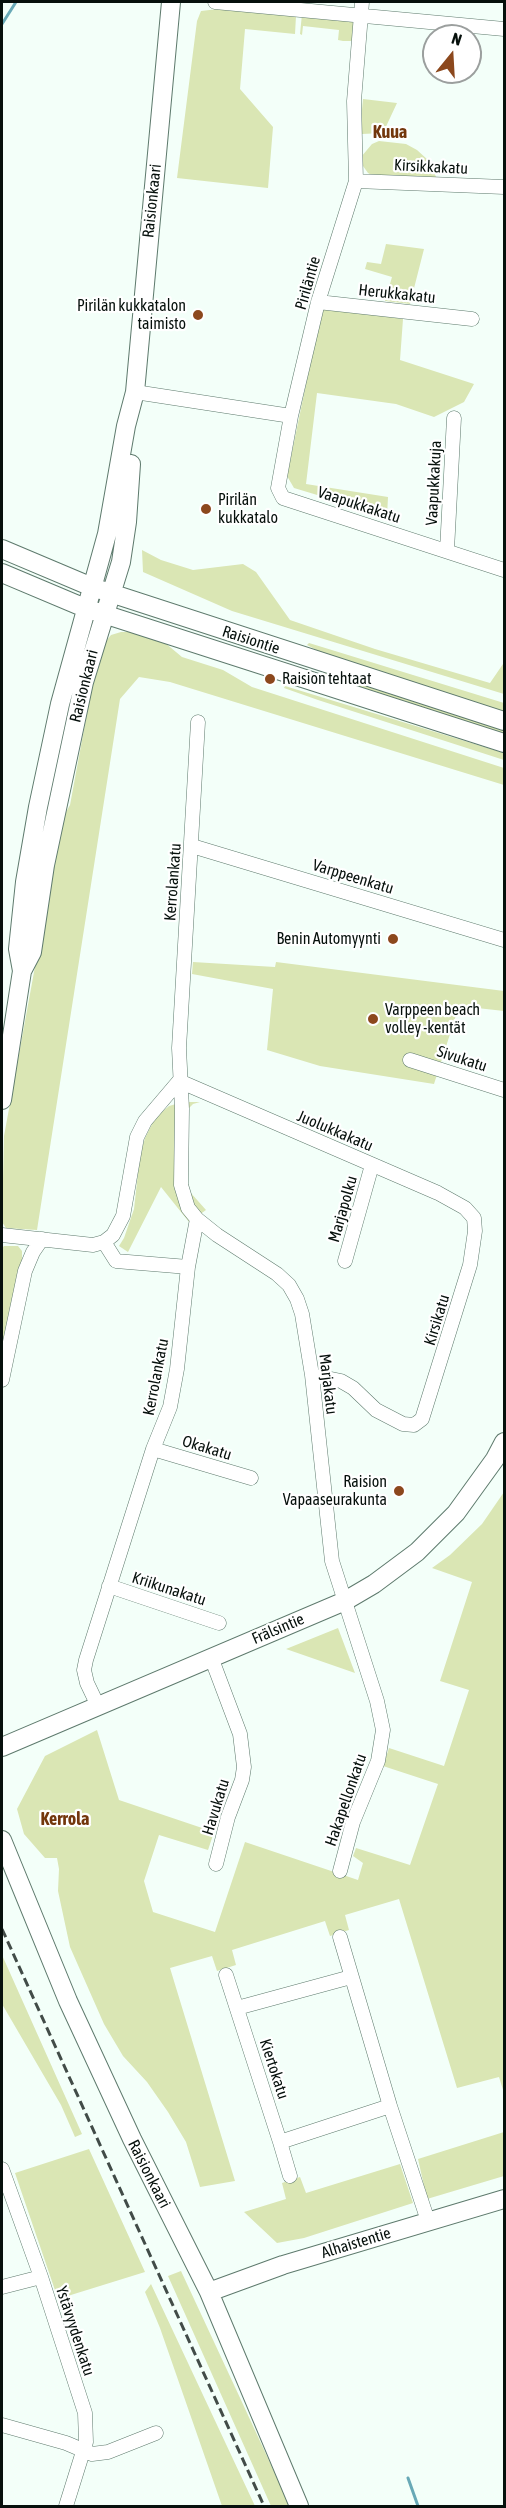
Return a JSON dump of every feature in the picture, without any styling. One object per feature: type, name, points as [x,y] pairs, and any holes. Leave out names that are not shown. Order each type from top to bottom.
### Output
[{"type":"main road","name":"Raisionkaari","points":[[2,1100],[22,971],[32,952],[45,865],[84,682],[121,562],[127,522],[134,429],[134,396],[171,2]]},
{"type":"main road","name":"Raisionkaari","points":[[22,971],[18,949],[28,862],[60,704],[114,503],[126,426],[134,396]]},
{"type":"main road","name":"Raisiontie","points":[[2,549],[92,588],[504,721]]},
{"type":"main road","name":"Raisiontie","points":[[2,573],[85,608],[504,743]]},
{"type":"main road","name":"Frälsintie","points":[[2,1747],[345,1601],[397,1569],[439,1531],[474,1489],[504,1442]]},
{"type":"main road","name":"Raisionkaari","points":[[2,1840],[68,2001],[132,2139],[207,2289],[299,2506]]},
{"type":"main road","name":"Alhaistentie","points":[[207,2289],[504,2199]]},
{"type":"street","points":[[215,2],[504,29]]},
{"type":"street","name":"Piriläntie","points":[[291,416],[318,302],[356,181],[354,101],[362,2]]},
{"type":"street","name":"Kirsikkakatu","points":[[356,181],[504,187]]},
{"type":"street","name":"Herukkakatu","points":[[318,302],[472,320]]},
{"type":"street","points":[[134,396],[291,416]]},
{"type":"street","name":"Vaapukkakatu","points":[[291,416],[278,488],[283,498],[504,570]]},
{"type":"street","name":"Vaapukkakuja","points":[[447,550],[454,418]]},
{"type":"street","name":"Kerrolankatu","points":[[98,1706],[91,1694],[84,1670],[89,1647],[153,1449],[164,1425],[174,1388],[188,1267],[197,1219],[188,1208],[181,1185],[182,1109],[179,1081],[198,722]]},
{"type":"street","name":"Varppeenkatu","points":[[192,846],[504,940]]},
{"type":"street","name":"Sivukatu","points":[[410,1060],[504,1090]]},
{"type":"street","points":[[2,1235],[82,1244],[104,1242],[113,1235],[123,1216],[135,1146],[141,1128],[179,1081]]},
{"type":"street","name":"Juolukkakatu","points":[[179,1081],[453,1200],[474,1218]]},
{"type":"street","name":"Marjapolku","points":[[345,1262],[372,1165]]},
{"type":"street","name":"Kirsikatu","points":[[312,1375],[341,1381],[353,1388],[375,1410],[403,1424],[414,1425],[422,1419],[458,1310],[470,1264],[475,1231],[474,1218]]},
{"type":"street","name":"Marjakatu","points":[[197,1219],[217,1235],[263,1263],[289,1286],[297,1299],[302,1314],[312,1375],[332,1562],[345,1601]]},
{"type":"street","points":[[2,1380],[25,1271],[33,1252],[42,1239]]},
{"type":"street","points":[[104,1242],[116,1261],[188,1267]]},
{"type":"street","name":"Okakatu","points":[[153,1449],[251,1478]]},
{"type":"street","name":"Kriikunakatu","points":[[109,1586],[219,1623]]},
{"type":"street","name":"Hakapellonkatu","points":[[340,1871],[353,1822],[378,1761],[383,1730],[377,1701],[345,1601]]},
{"type":"street","name":"Havukatu","points":[[211,1657],[240,1734],[244,1767],[238,1792],[224,1829],[216,1864]]},
{"type":"street","points":[[340,1937],[390,2106],[428,2221]]},
{"type":"street","name":"Kiertokatu","points":[[226,1975],[290,2176]]},
{"type":"street","points":[[237,2008],[351,1977]]},
{"type":"street","points":[[280,2142],[390,2106]]},
{"type":"street","name":"Ystävyydenkatu","points":[[2,2169],[41,2277],[85,2413],[87,2433],[84,2451],[66,2506]]},
{"type":"street","points":[[2,2287],[41,2277]]},
{"type":"street","points":[[2,2425],[66,2443],[92,2454],[108,2452],[156,2433]]},
{"type":"green space","points":[[218,9],[296,16],[295,34],[245,29],[240,89],[273,127],[268,188],[177,178],[197,21],[201,11]]},
{"type":"green space","points":[[302,14],[352,21],[355,27],[355,38],[351,41],[338,40],[339,30],[303,26],[302,35],[300,34]]},
{"type":"green space","points":[[363,99],[397,103],[383,133],[362,134],[360,130]]},
{"type":"green space","points":[[379,141],[406,144],[417,150],[428,160],[438,181],[375,177],[368,173],[361,157],[372,144]]},
{"type":"green space","points":[[386,244],[424,249],[410,304],[385,301],[392,277],[365,269],[367,262],[381,264]]},
{"type":"green space","points":[[322,307],[403,319],[400,360],[474,384],[464,402],[434,417],[396,404],[317,393],[306,484],[388,497],[387,516],[294,488],[287,476]]},
{"type":"green space","points":[[142,550],[161,560],[193,570],[243,564],[256,572],[290,620],[375,649],[490,683],[503,664],[504,642],[504,694],[232,611],[143,572]]},
{"type":"green space","points":[[133,632],[164,642],[182,657],[223,670],[252,687],[504,768],[504,785],[170,682],[139,677],[120,699],[37,1230],[6,1228],[2,1222],[4,1136],[62,819],[70,805],[95,670],[103,645],[111,635]]},
{"type":"green space","points":[[309,643],[504,703],[504,712],[322,653],[307,645]]},
{"type":"green space","points":[[324,673],[504,728],[504,736],[322,678]]},
{"type":"green space","points":[[285,686],[504,753],[504,760],[318,700],[284,688]]},
{"type":"green space","points":[[193,962],[275,967],[276,962],[504,991],[504,1011],[459,1006],[434,1084],[320,1066],[267,1050],[273,989],[192,974]]},
{"type":"green space","points":[[183,1102],[200,1102],[193,1104],[187,1110],[185,1170],[190,1192],[206,1210],[189,1222],[161,1187],[128,1252],[119,1246],[134,1209],[140,1155],[145,1138],[155,1118],[169,1106]]},
{"type":"green space","points":[[18,1246],[22,1251],[22,1263],[2,1349],[2,1248]]},
{"type":"green space","points":[[504,1492],[504,2093],[499,2077],[457,2088],[399,1899],[345,1915],[349,1930],[330,1936],[325,1921],[232,1950],[236,1965],[217,1971],[212,1956],[170,1968],[235,2181],[200,2187],[186,2142],[147,2082],[123,2056],[104,2024],[70,1947],[58,1891],[57,1858],[45,1858],[24,1834],[17,1809],[45,1756],[97,1730],[119,1800],[214,1832],[208,1850],[159,1835],[144,1881],[153,1912],[215,1932],[245,1842],[358,1880],[363,1863],[353,1856],[356,1848],[410,1865],[438,1784],[383,1766],[389,1748],[444,1766],[469,1690],[440,1681],[472,1582],[432,1568],[450,1555],[482,1524]]},
{"type":"green space","points":[[338,1628],[355,1673],[286,1649]]},
{"type":"green space","points":[[2,1955],[82,2134],[75,2137],[61,2105],[2,2004]]},
{"type":"green space","points":[[504,2132],[504,2176],[427,2199],[418,2159]]},
{"type":"green space","points":[[89,2149],[145,2272],[58,2299],[15,2173]]},
{"type":"green space","points":[[400,2164],[413,2203],[304,2238],[277,2243],[244,2212],[286,2199],[282,2183],[300,2177],[306,2193]]},
{"type":"green space","points":[[181,2271],[290,2506],[271,2506],[168,2276]]},
{"type":"green space","points":[[151,2284],[255,2506],[222,2506],[160,2328],[145,2292]]},
{"type":"waterway","points":[[2,24],[16,2]]},
{"type":"waterway","points":[[408,2478],[418,2506]]},
{"type":"railway","points":[[2,1929],[264,2506]]},
{"type":"place","name":"Pirilän kukkatalon taimisto","points":[[198,315]]},
{"type":"place","name":"Pirilän kukkatalo","points":[[206,509]]},
{"type":"place","name":"Raision tehtaat","points":[[270,679]]},
{"type":"place","name":"Benin Automyynti","points":[[393,939]]},
{"type":"place","name":"Varppeen beach volley -kentät","points":[[373,1019]]},
{"type":"place","name":"Raision Vapaaseurakunta","points":[[399,1491]]},
{"type":"district","name":"Kuua","points":[[390,132]]},
{"type":"district","name":"Kerrola","points":[[65,1819]]}]
